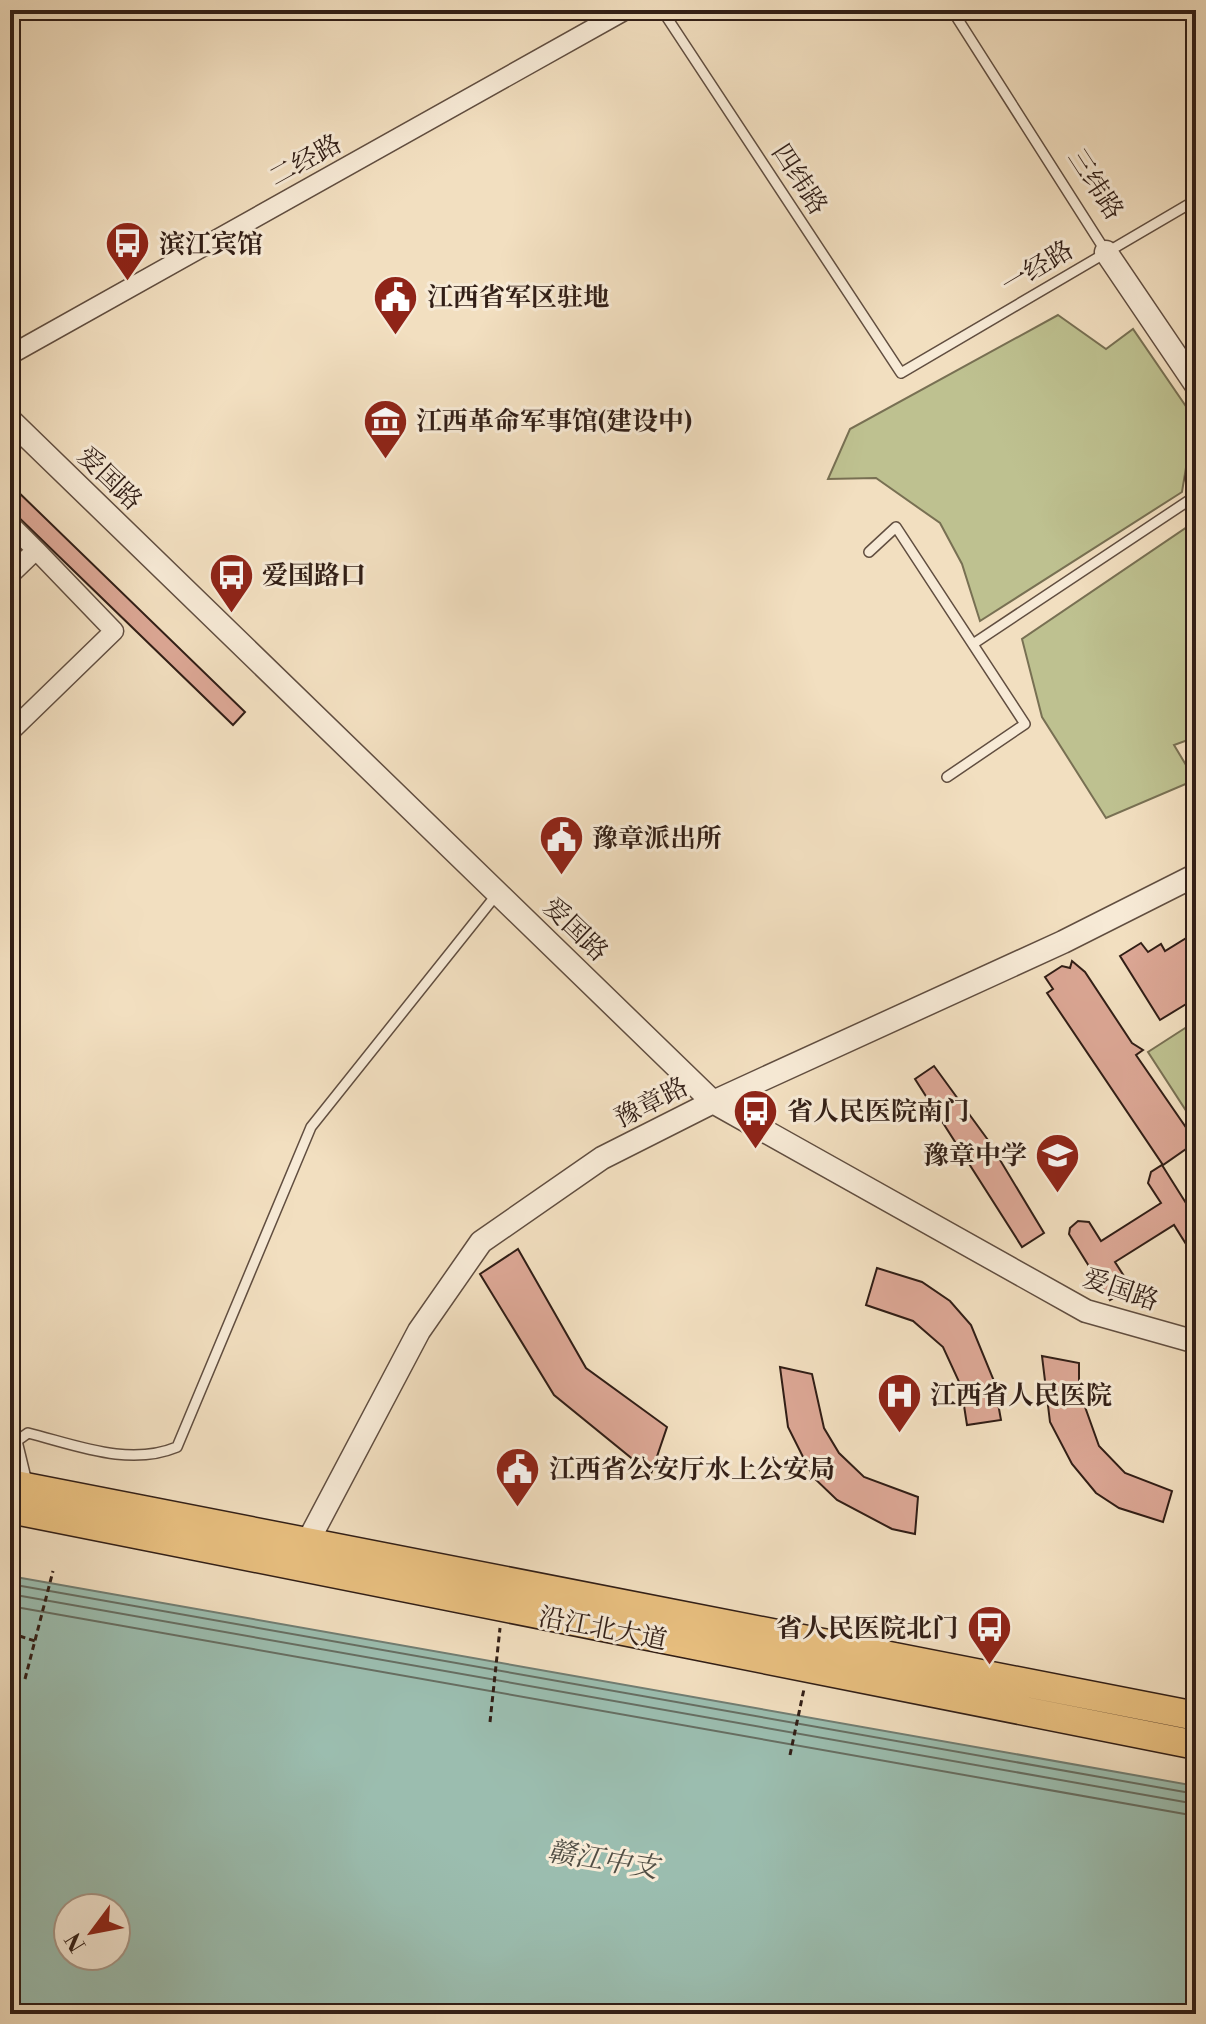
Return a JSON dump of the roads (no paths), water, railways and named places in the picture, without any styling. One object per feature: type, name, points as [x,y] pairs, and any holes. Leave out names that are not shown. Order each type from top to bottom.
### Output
[{"type":"main road","name":"沿江北大道","points":[[17,1498],[305,1556],[1196,1716]]},
{"type":"main road","name":"沿江北大道","points":[[305,1556],[502,1608],[1196,1745]]},
{"type":"street","name":"二经路","points":[[10,355],[626,10]]},
{"type":"street","name":"三纬路","points":[[1106,252],[1196,385]]},
{"type":"street","name":"爱国路","points":[[10,420],[713,1102],[1086,1311],[1196,1342]]},
{"type":"street","points":[[10,524],[114,631],[10,732]]},
{"type":"street","points":[[10,575],[36,550]]},
{"type":"street","name":"豫章路","points":[[305,1556],[419,1331],[481,1242],[602,1158],[713,1102],[1063,942],[1196,875]]},
{"type":"street","points":[[12,1437],[17,1498]]},
{"type":"lane","name":"四纬路","points":[[662,10],[901,373]]},
{"type":"lane","name":"三纬路","points":[[952,10],[1106,252]]},
{"type":"lane","name":"一经路","points":[[901,373],[1196,200]]},
{"type":"lane","points":[[973,644],[1195,498],[1190,478],[1196,464]]},
{"type":"lane","points":[[869,552],[896,527],[1025,724],[947,777]]},
{"type":"lane","points":[[12,1437],[28,1433],[120,1456],[162,1453],[177,1447],[311,1127],[498,893]]},
{"type":"water","name":"赣江中支","points":[[10,1576],[1196,1786],[1196,2014],[10,2014]]},
{"type":"place","name":"滨江宾馆","points":[[128,283]]},
{"type":"place","name":"江西省军区驻地","points":[[396,336]]},
{"type":"place","name":"江西革命军事馆(建设中)","points":[[385,460]]},
{"type":"place","name":"爱国路口","points":[[231,614]]},
{"type":"place","name":"豫章派出所","points":[[561,877]]},
{"type":"place","name":"省人民医院南门","points":[[756,1150]]},
{"type":"place","name":"豫章中学","points":[[1058,1194]]},
{"type":"place","name":"江西省人民医院","points":[[899,1434]]},
{"type":"place","name":"江西省公安厅水上公安局","points":[[518,1508]]},
{"type":"place","name":"省人民医院北门","points":[[989,1667]]}]
